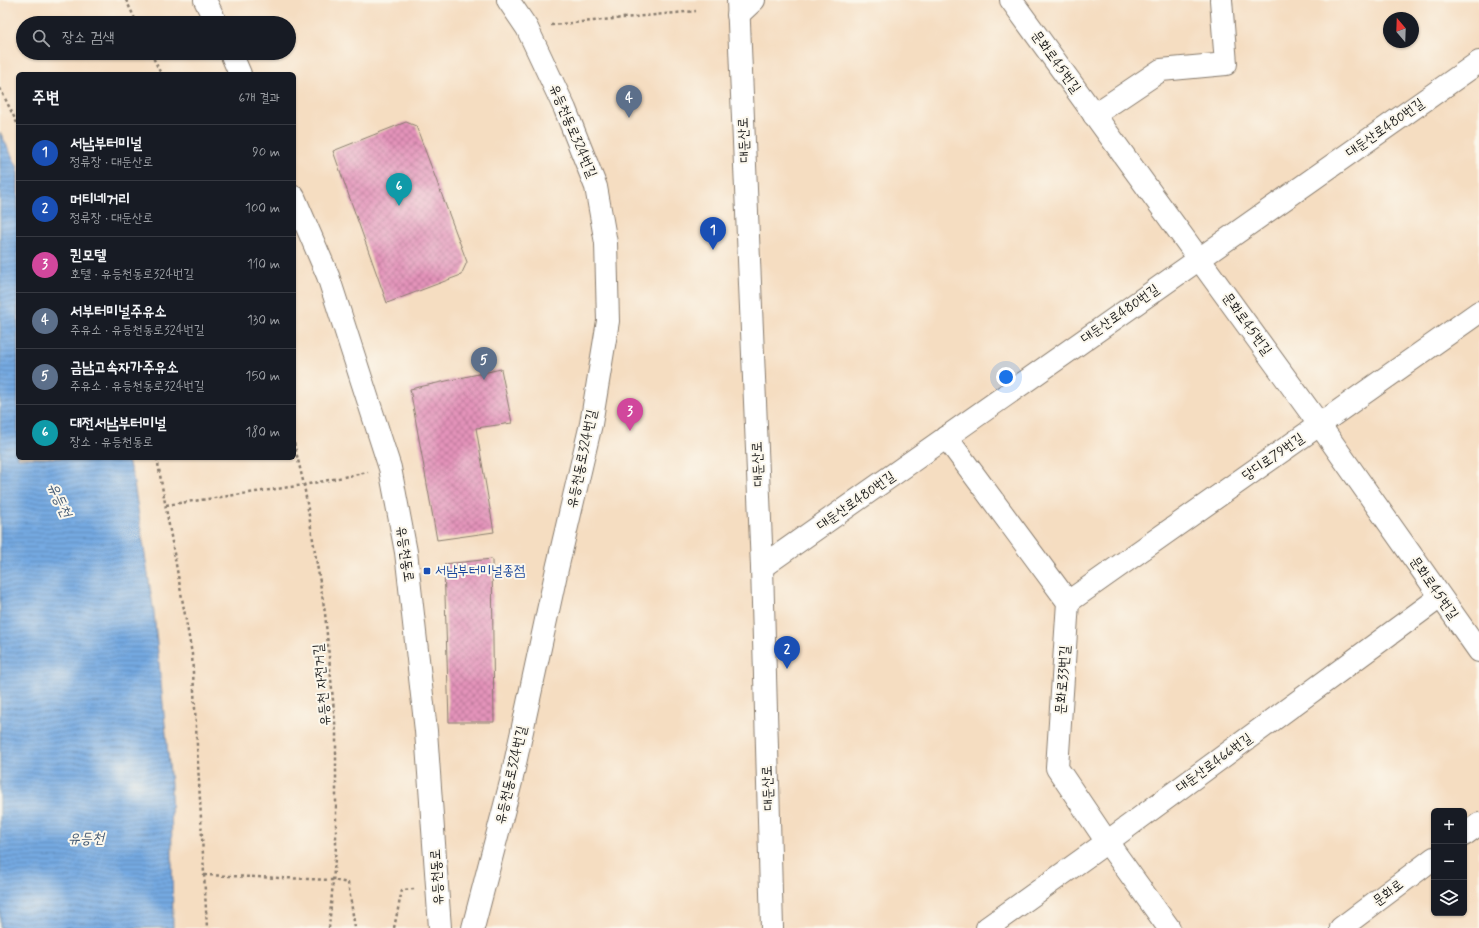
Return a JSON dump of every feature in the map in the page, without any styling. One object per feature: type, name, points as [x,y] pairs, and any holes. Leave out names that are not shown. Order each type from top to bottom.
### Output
[{"type":"street","points":[[205,0],[213,16]]},
{"type":"street","name":"유등천동로324번길","points":[[473,928],[511,782],[557,569],[591,424],[608,321],[606,243],[596,187],[565,109],[527,28],[508,0]]},
{"type":"street","points":[[738,7],[754,0]]},
{"type":"street","name":"문화로45번길","points":[[1011,0],[1319,424],[1479,651]]},
{"type":"street","points":[[1094,114],[1161,70],[1226,64],[1221,0]]},
{"type":"street","name":"대둔산로","points":[[738,7],[762,567],[772,928]]},
{"type":"street","points":[[234,60],[239,72]]},
{"type":"street","name":"대둔산로480번길","points":[[762,567],[1479,62]]},
{"type":"street","name":"유등천동로","points":[[296,202],[328,276],[390,468],[406,552],[426,731],[440,928]]},
{"type":"street","name":"당디로79번길","points":[[1068,602],[1479,312]]},
{"type":"street","points":[[946,437],[1068,602]]},
{"type":"street","name":"대둔산로466번길","points":[[987,928],[1107,842],[1440,597]]},
{"type":"street","name":"문화로33번길","points":[[1068,602],[1057,768],[1107,842],[1170,928]]},
{"type":"street","points":[[1467,833],[1479,824]]},
{"type":"street","name":"문화로","points":[[1342,928],[1431,860]]},
{"type":"path","points":[[126,0],[134,16]]},
{"type":"path","points":[[527,28],[696,11]]},
{"type":"path","points":[[154,60],[160,72]]},
{"type":"path","points":[[0,88],[16,121]]},
{"type":"path","name":"유등천 자전거길","points":[[296,451],[304,484],[325,613],[336,733],[336,847],[329,928]]},
{"type":"path","points":[[157,460],[192,654],[207,928]]},
{"type":"path","points":[[166,505],[304,484],[373,471]]},
{"type":"path","points":[[204,875],[333,880],[348,883],[354,928]]},
{"type":"path","points":[[394,928],[402,890],[438,888]]},
{"type":"water","name":"유등천","points":[[0,132],[16,164],[16,460],[128,460],[133,477],[154,613],[171,784],[173,928],[0,928]]},
{"type":"building","points":[[406,122],[416,126],[467,262],[461,275],[387,303],[333,151]]},
{"type":"building","points":[[501,369],[512,423],[476,428],[494,532],[437,540],[410,389]]},
{"type":"building","points":[[492,559],[494,722],[449,722],[444,564]]},
{"type":"place","name":"서부터미널주유소","points":[[629,118]]},
{"type":"place","name":"대전서남부터미널","points":[[399,206]]},
{"type":"place","name":"서남부터미널","points":[[713,250]]},
{"type":"place","name":"금남고속자가주유소","points":[[484,380]]},
{"type":"place","name":"퀸모텔","points":[[630,431]]},
{"type":"place","name":"서남부터미널종점","points":[[427,571]]},
{"type":"place","name":"머티네거리","points":[[787,669]]}]
